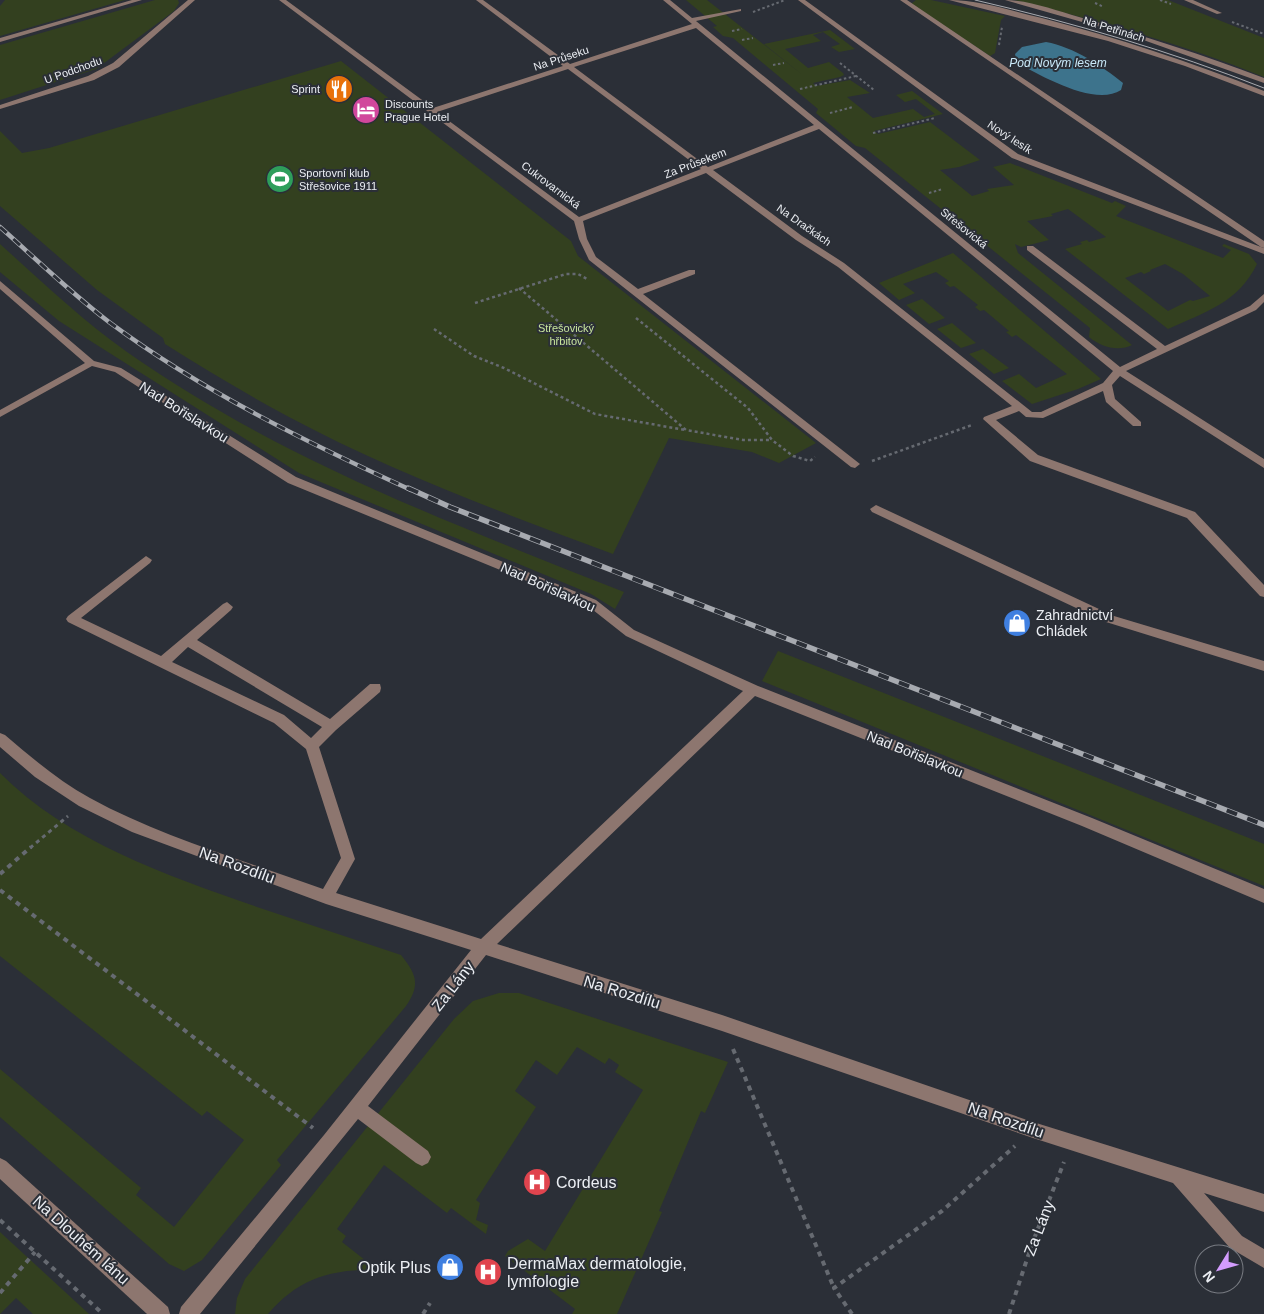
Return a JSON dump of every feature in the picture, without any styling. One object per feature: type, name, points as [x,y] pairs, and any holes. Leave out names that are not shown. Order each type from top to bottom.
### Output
[{"type":"street","points":[[0,40],[139,0]]},
{"type":"street","name":"U Podchodu","points":[[0,107],[91,78],[116,65],[192,0]]},
{"type":"street","name":"Cukrovarnická","points":[[282,0],[578,220],[583,239],[592,258],[832,444],[855,464]]},
{"type":"street","name":"Na Dračkách","points":[[479,0],[799,238],[841,265],[1030,415],[1043,415],[1108,385],[1119,371]]},
{"type":"street","name":"Střešovická","points":[[666,0],[1119,371],[1264,464]]},
{"type":"street","name":"Nový lesík","points":[[801,0],[1022,159],[1264,251]]},
{"type":"street","points":[[903,0],[1264,246]]},
{"type":"street","name":"Na Petřinách","points":[[952,0],[1005,10],[1100,36],[1162,55],[1264,94]]},
{"type":"street","name":"Na Petřinách","points":[[1008,0],[1102,24],[1171,46],[1264,82]]},
{"type":"street","points":[[1194,1],[1220,13]]},
{"type":"street","name":"Na Průseku","points":[[432,112],[694,23],[740,10]]},
{"type":"street","name":"Za Průsekem","points":[[578,220],[820,126]]},
{"type":"street","points":[[1030,248],[1164,350]]},
{"type":"street","points":[[637,292],[692,272]]},
{"type":"street","name":"Nad Bořislavkou","points":[[0,284],[91,363],[118,370],[292,480],[592,603],[630,633],[753,690],[1087,822],[1264,896]]},
{"type":"street","points":[[1119,371],[1253,308],[1264,297]]},
{"type":"street","points":[[1253,308],[1264,314]]},
{"type":"street","points":[[0,414],[91,363]]},
{"type":"street","points":[[1108,385],[1110,400],[1137,424]]},
{"type":"street","points":[[988,418],[1020,407]]},
{"type":"street","points":[[988,418],[1034,458],[1191,515],[1264,593]]},
{"type":"street","points":[[876,509],[1110,619],[1264,666]]},
{"type":"street","points":[[146,560],[72,619],[279,719],[312,746],[348,859],[326,897]]},
{"type":"street","points":[[163,662],[227,607]]},
{"type":"street","points":[[188,641],[331,726]]},
{"type":"street","points":[[312,746],[331,726],[375,688]]},
{"type":"street","name":"Za Lány","points":[[188,1314],[330,1141],[482,948],[753,690]]},
{"type":"street","name":"Na Rozdílu","points":[[0,739],[40,773],[84,802],[137,828],[326,897],[722,1023],[1033,1130],[1264,1203]]},
{"type":"street","points":[[356,1108],[422,1157]]},
{"type":"street","name":"Na Dlouhém lánu","points":[[0,1167],[161,1314]]},
{"type":"street","points":[[1178,1176],[1236,1242],[1264,1260]]},
{"type":"path","points":[[748,13],[786,0]]},
{"type":"path","points":[[1220,13],[1231,21],[1264,34]]},
{"type":"path","points":[[988,59],[998,54],[1004,21]]},
{"type":"path","points":[[840,63],[874,90]]},
{"type":"path","points":[[780,93],[856,76]]},
{"type":"path","points":[[873,133],[940,117]]},
{"type":"path","points":[[475,303],[566,274],[578,274],[596,286]]},
{"type":"path","points":[[519,288],[686,430]]},
{"type":"path","points":[[634,317],[748,408],[772,440],[793,456],[810,461],[832,444]]},
{"type":"path","points":[[434,329],[474,356],[504,368],[595,414],[743,440],[772,440]]},
{"type":"path","points":[[855,464],[872,461],[988,418]]},
{"type":"path","points":[[0,874],[66,818]]},
{"type":"path","points":[[0,890],[330,1141]]},
{"type":"path","points":[[722,1023],[834,1288],[852,1314]]},
{"type":"path","points":[[834,1288],[942,1211],[1033,1130]]},
{"type":"path","name":"Za Lány","points":[[1009,1314],[1032,1244],[1072,1142]]},
{"type":"path","points":[[0,1220],[103,1314]]},
{"type":"path","points":[[0,1293],[35,1252]]},
{"type":"path","points":[[423,1314],[430,1303]]},
{"type":"green space","points":[[5,0],[125,0],[0,36],[0,6]]},
{"type":"green space","points":[[155,0],[178,0],[179,3],[174,11],[96,69],[0,100],[0,45]]},
{"type":"green space","points":[[686,0],[707,0],[804,76],[764,44],[830,30],[855,49],[839,52],[831,47],[840,44],[823,32],[813,35],[821,41],[785,49],[808,68],[829,62],[844,75],[813,83],[816,86],[850,80],[870,93],[847,97],[873,118],[913,109],[924,117],[935,114],[916,99],[905,102],[896,95],[912,91],[943,114],[874,131],[878,134],[930,122],[980,160],[959,167],[940,170],[972,196],[989,191],[987,189],[1014,185],[993,167],[1010,163],[1112,203],[1115,201],[1126,206],[1116,216],[1223,258],[1231,250],[1222,246],[1224,244],[1249,254],[1257,264],[1240,288],[1230,297],[1219,305],[1168,329],[1065,249],[1082,244],[1080,242],[1087,240],[1089,242],[1106,237],[1068,209],[1051,214],[1053,216],[1027,221],[1049,240],[1021,247],[1015,244],[1018,253],[1132,345],[1115,348],[1099,343],[1089,337],[1090,328],[865,148],[856,146],[816,113],[818,109],[733,38],[723,36],[713,27],[717,26]],"holes":[[[1165,264],[1183,274],[1210,296],[1193,301],[1190,300],[1168,311],[1125,278],[1141,272],[1144,274]]]},
{"type":"green space","points":[[916,0],[931,0],[1005,16],[1001,20],[995,53],[990,56],[911,4]]},
{"type":"green space","points":[[1015,0],[1168,0],[1264,38],[1264,77],[1203,54],[1141,34]]},
{"type":"green space","name":"Střešovický hřbitov","points":[[341,61],[571,241],[578,256],[816,443],[779,463],[752,452],[669,438],[613,554],[408,474],[328,437],[257,399],[165,344],[163,338],[97,290],[0,206],[0,131],[22,153],[49,148]]},
{"type":"green space","points":[[0,244],[94,327],[127,352],[185,390],[245,425],[368,487],[624,592],[615,609],[591,594],[299,473],[59,321],[0,272]]},
{"type":"green space","points":[[953,253],[1101,379],[1078,389],[1032,404],[1002,381],[1019,374],[1036,388],[1067,374],[1016,335],[1012,337],[1006,332],[1009,331],[984,310],[980,311],[975,307],[978,305],[954,286],[950,287],[945,283],[949,281],[936,272],[903,284],[915,293],[899,300],[879,283]]},
{"type":"green space","points":[[922,299],[945,318],[929,324],[906,305]]},
{"type":"green space","points":[[952,323],[976,343],[961,348],[937,329]]},
{"type":"green space","points":[[983,349],[1009,368],[994,374],[969,354]]},
{"type":"green space","points":[[778,651],[1264,844],[1264,886],[762,681]]},
{"type":"green space","points":[[0,773],[27,797],[57,819],[122,855],[191,884],[401,955],[415,979],[414,991],[406,1006],[277,1160],[281,1165],[202,1260],[184,1271],[169,1264],[0,1117],[0,1069],[141,1188],[136,1195],[174,1227],[244,1140],[207,1111],[202,1116],[0,956]]},
{"type":"green space","points":[[499,993],[519,993],[728,1062],[705,1113],[701,1111],[659,1211],[662,1212],[617,1314],[572,1314],[575,1309],[505,1256],[508,1251],[528,1239],[545,1251],[643,1090],[615,1072],[619,1065],[609,1058],[605,1064],[577,1047],[557,1075],[536,1060],[515,1091],[536,1107],[476,1200],[480,1203],[476,1220],[488,1225],[486,1234],[451,1208],[447,1213],[384,1165],[337,1229],[346,1236],[342,1242],[370,1264],[367,1270],[338,1272],[312,1280],[289,1294],[268,1314],[235,1314],[237,1298],[245,1279],[454,1019],[473,1001]]},
{"type":"green space","points":[[0,1232],[89,1314],[33,1314],[16,1298],[0,1314]]},
{"type":"water","name":"Pod Novým lesem","points":[[1046,42],[1067,48],[1097,64],[1123,83],[1121,90],[1110,94],[1097,95],[1083,92],[1054,82],[1017,63],[1015,54],[1022,47]]},
{"type":"tram line","points":[[975,0],[1049,18],[1121,39],[1193,62],[1264,88]]},
{"type":"railway","points":[[0,227],[95,311],[181,371],[294,434],[411,490]]},
{"type":"railway","points":[[408,488],[450,507],[1264,825]]},
{"type":"place","name":"Sprint","points":[[339,89]]},
{"type":"place","name":"Discounts Prague Hotel","points":[[366,110]]},
{"type":"place","name":"Sportovní klub Střešovice 1911","points":[[280,179]]},
{"type":"place","name":"Zahradnictví Chládek","points":[[1017,623]]},
{"type":"place","name":"Cordeus","points":[[537,1182]]},
{"type":"place","name":"Optik Plus","points":[[450,1267]]},
{"type":"place","name":"DermaMax dermatologie, lymfologie","points":[[488,1272]]}]
